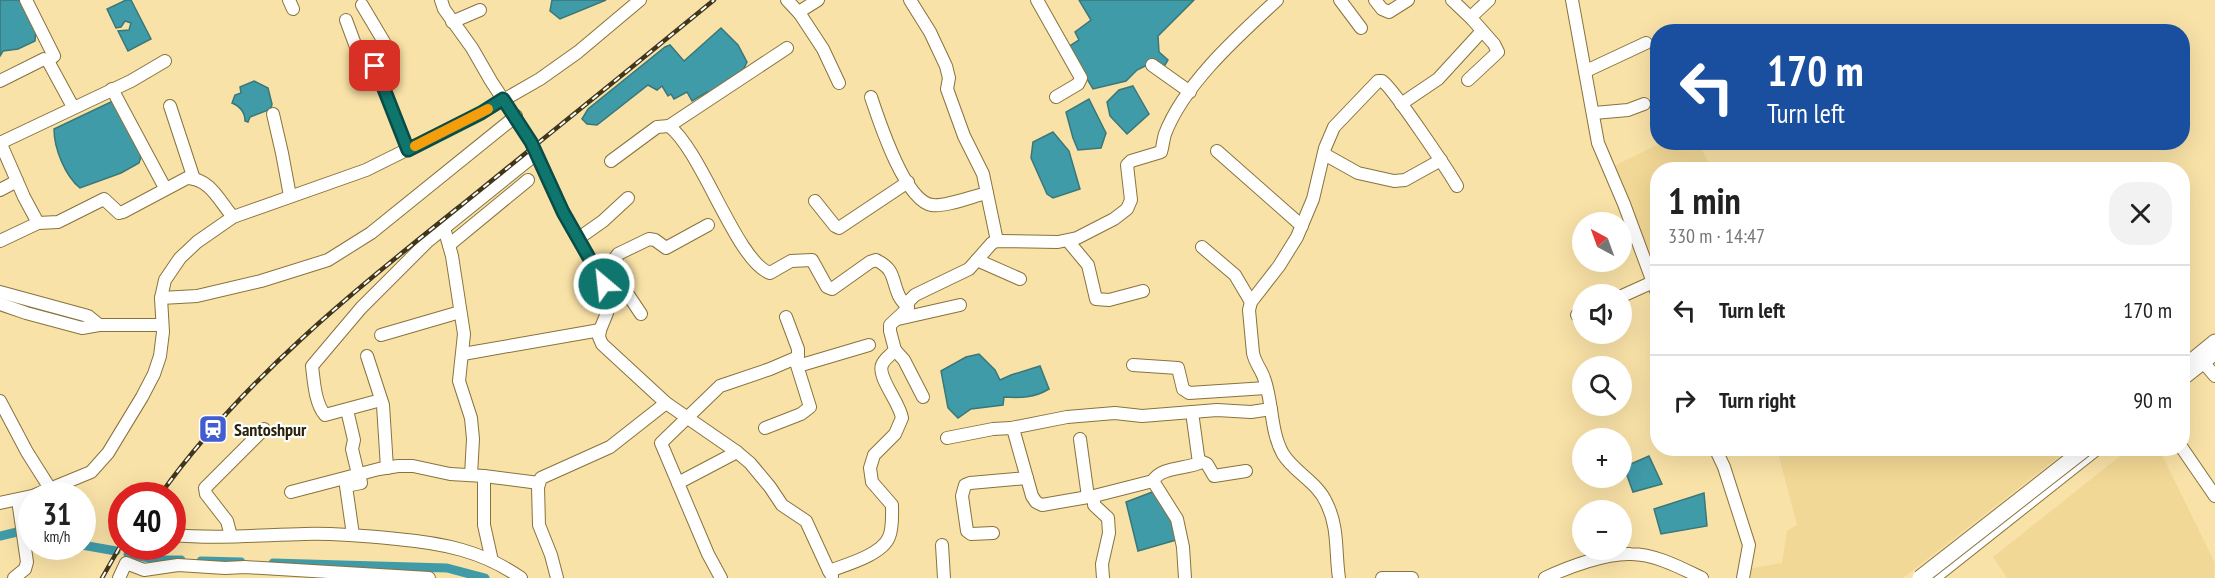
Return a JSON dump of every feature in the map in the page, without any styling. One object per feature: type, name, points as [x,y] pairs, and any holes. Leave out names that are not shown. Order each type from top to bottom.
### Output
[{"type":"main road","points":[[2190,362],[2215,342]]},
{"type":"main road","points":[[1920,578],[2076,456]]},
{"type":"street","points":[[26,0],[54,56],[48,61]]},
{"type":"street","points":[[441,0],[452,22],[472,48],[516,116],[563,212],[604,284],[608,303],[607,313],[600,330],[599,337],[602,344],[666,403],[750,463],[782,505],[806,521],[832,575],[867,556],[882,546],[889,537],[892,505],[872,482],[870,468],[874,455],[895,434],[902,418],[897,402],[881,372],[883,362],[895,350]]},
{"type":"street","points":[[786,0],[800,14],[823,50],[839,83]]},
{"type":"street","points":[[800,14],[802,10],[818,0]]},
{"type":"street","points":[[910,0],[942,55],[949,78],[947,89],[960,127],[983,174],[997,241]]},
{"type":"street","points":[[1036,0],[1081,78],[1078,84],[1056,98]]},
{"type":"street","points":[[923,397],[904,360],[895,350],[890,331],[890,325],[908,308],[909,301],[915,295],[969,269],[989,246],[997,241],[1039,243],[1068,241],[1114,219],[1127,209],[1131,200],[1127,165],[1134,160],[1161,152],[1165,135],[1190,93],[1232,43],[1277,0]]},
{"type":"street","points":[[1340,0],[1361,28]]},
{"type":"street","points":[[1375,0],[1382,9],[1389,12],[1408,0]]},
{"type":"street","points":[[1452,0],[1497,47],[1498,52],[1468,80]]},
{"type":"street","points":[[1472,19],[1473,15],[1489,0]]},
{"type":"street","points":[[1572,0],[1596,132],[1603,158],[1624,204],[1650,274]]},
{"type":"street","points":[[69,482],[91,472],[108,453],[154,374],[160,356],[161,298],[165,280],[180,258],[197,242],[233,217],[366,170],[481,113],[540,79],[578,52],[635,2]]},
{"type":"street","points":[[362,5],[390,52],[389,63],[378,72]]},
{"type":"street","points":[[452,22],[480,10]]},
{"type":"street","points":[[346,20],[356,47],[371,61],[378,72],[408,150]]},
{"type":"street","points":[[1401,104],[1438,79],[1482,31]]},
{"type":"street","points":[[1586,71],[1646,43]]},
{"type":"street","points":[[611,161],[657,127],[669,126],[788,48]]},
{"type":"street","points":[[0,81],[45,59],[73,107]]},
{"type":"street","points":[[38,223],[0,142],[165,61]]},
{"type":"street","points":[[1152,65],[1190,93]]},
{"type":"street","points":[[1339,578],[1338,544],[1327,503],[1284,456],[1277,438],[1264,378],[1252,353],[1251,302],[1279,266],[1302,226],[1334,127],[1378,81],[1384,83],[1401,104],[1457,186]]},
{"type":"street","points":[[112,89],[165,188]]},
{"type":"street","points":[[871,98],[897,163],[918,197],[932,205],[987,193]]},
{"type":"street","points":[[1594,113],[1628,110],[1644,104]]},
{"type":"street","points":[[170,106],[194,179]]},
{"type":"street","points":[[273,114],[290,196]]},
{"type":"street","points":[[161,298],[197,296],[261,281],[328,260],[371,233],[516,116]]},
{"type":"street","points":[[669,126],[683,141],[759,267],[770,273],[791,261],[812,260],[828,287],[832,289],[876,260],[889,270],[896,282],[899,297],[908,308]]},
{"type":"street","points":[[1217,151],[1302,226]]},
{"type":"street","points":[[381,400],[328,415],[323,413],[315,388],[312,366],[361,308],[428,241],[536,154]]},
{"type":"street","points":[[1324,154],[1358,173],[1394,181],[1405,180],[1441,160]]},
{"type":"street","points":[[0,241],[38,223],[58,222],[104,199],[119,213],[123,212],[180,181],[194,179],[210,187],[233,217]]},
{"type":"street","points":[[449,246],[528,180]]},
{"type":"street","points":[[0,190],[17,182]]},
{"type":"street","points":[[815,201],[839,228],[908,182]]},
{"type":"street","points":[[579,238],[603,221],[628,198]]},
{"type":"street","points":[[641,314],[627,293],[625,281],[615,258],[618,254],[649,239],[655,240],[666,248],[708,225]]},
{"type":"street","points":[[444,228],[464,334],[459,381],[471,418],[473,439],[471,475]]},
{"type":"street","points":[[1068,241],[1088,265],[1096,299],[1109,300],[1143,291]]},
{"type":"street","points":[[1202,247],[1235,275],[1251,302]]},
{"type":"street","points":[[977,260],[1020,279]]},
{"type":"street","points":[[1632,291],[1650,283]]},
{"type":"street","points":[[0,292],[88,316],[99,325]]},
{"type":"street","points":[[608,303],[627,293]]},
{"type":"street","points":[[0,304],[82,328],[99,325],[162,325]]},
{"type":"street","points":[[894,320],[960,305]]},
{"type":"street","points":[[381,335],[460,312]]},
{"type":"street","points":[[765,428],[801,414],[810,407],[796,363],[800,353],[786,317]]},
{"type":"street","points":[[463,354],[600,330]]},
{"type":"street","points":[[2190,355],[2215,335]]},
{"type":"street","points":[[721,578],[708,554],[662,450],[661,443],[720,386],[796,363],[868,345]]},
{"type":"street","points":[[2190,374],[2215,354]]},
{"type":"street","points":[[367,356],[381,400],[386,428],[387,468]]},
{"type":"street","points":[[2204,363],[2215,376]]},
{"type":"street","points":[[1133,365],[1178,368],[1183,389],[1189,393],[1266,388]]},
{"type":"street","points":[[0,400],[27,452],[46,482]]},
{"type":"street","points":[[557,578],[539,525],[538,483],[541,478],[610,447],[666,403]]},
{"type":"street","points":[[947,438],[1067,417],[1115,413],[1142,416],[1227,410],[1251,412],[1271,409]]},
{"type":"street","points":[[348,410],[354,440],[352,448],[361,483],[346,486],[353,535]]},
{"type":"street","points":[[1192,412],[1200,461]]},
{"type":"street","points":[[1011,428],[1014,432],[1022,478],[1034,500],[1042,505],[1153,482]]},
{"type":"street","points":[[231,536],[227,521],[206,494],[205,488],[264,429]]},
{"type":"street","points":[[1080,439],[1094,505],[1108,518],[1109,533],[1102,564],[1103,578]]},
{"type":"street","points":[[678,483],[737,452]]},
{"type":"street","points":[[1719,456],[1749,545],[1743,578]]},
{"type":"street","points":[[1911,578],[2066,456]]},
{"type":"street","points":[[1934,561],[1939,576],[2088,456]]},
{"type":"street","points":[[2188,456],[2215,496]]},
{"type":"street","points":[[1200,461],[1207,464],[1214,476],[1246,471]]},
{"type":"street","points":[[1153,482],[1155,477],[1193,466],[1200,461]]},
{"type":"street","points":[[291,492],[358,474],[413,466],[450,474],[538,483]]},
{"type":"street","points":[[484,476],[484,525],[492,561]]},
{"type":"street","points":[[993,533],[971,534],[966,529],[962,490],[966,484],[1022,478]]},
{"type":"street","points":[[1153,482],[1177,519],[1183,547],[1185,578]]},
{"type":"street","points":[[0,503],[18,500]]},
{"type":"street","points":[[186,535],[353,535],[430,542],[465,549],[521,578]]},
{"type":"street","points":[[942,545],[944,578]]},
{"type":"street","points":[[1545,578],[1592,561],[1632,554],[1665,562],[1702,578]]},
{"type":"street","points":[[14,578],[25,569],[27,560]]},
{"type":"street","points":[[119,578],[126,563],[144,570],[178,566],[226,573],[245,567],[291,574],[429,578]]},
{"type":"street","points":[[1382,578],[1412,578]]},
{"type":"shaded area","points":[[1650,148],[1702,150],[1708,162],[1650,162],[1650,255],[1614,166]]},
{"type":"shaded area","points":[[1779,456],[2060,456],[1903,578],[1747,578],[1748,569],[1782,563],[1787,531],[1797,525]]},
{"type":"shaded area","points":[[2120,456],[2162,456],[2215,563],[2214,578],[2007,578],[1993,557]]},
{"type":"water","points":[[0,0],[21,0],[36,29],[35,41],[18,49],[3,51],[0,56]]},
{"type":"water","points":[[131,0],[151,39],[128,51],[118,31],[129,30],[131,23],[125,21],[121,27],[116,28],[107,9]]},
{"type":"water","points":[[552,0],[606,0],[560,19],[550,11]]},
{"type":"water","points":[[1079,0],[1194,0],[1158,36],[1159,52],[1168,60],[1162,70],[1149,64],[1137,70],[1126,81],[1093,89],[1068,47],[1079,40],[1075,32],[1091,20]]},
{"type":"water","points":[[721,28],[738,45],[747,62],[734,88],[709,96],[707,92],[692,101],[687,92],[674,99],[671,94],[668,96],[662,86],[657,90],[648,85],[597,125],[587,124],[582,119],[588,109],[665,47],[670,45],[684,61]]},
{"type":"water","points":[[254,81],[268,88],[272,104],[271,109],[250,117],[248,122],[245,121],[241,110],[232,103],[235,95],[241,93],[240,87]]},
{"type":"water","points":[[1133,86],[1149,114],[1127,134],[1110,116],[1107,102],[1119,90]]},
{"type":"water","points":[[1089,99],[1106,133],[1101,148],[1078,150],[1066,112]]},
{"type":"water","points":[[113,101],[126,119],[141,157],[139,163],[121,173],[80,188],[61,161],[54,129]]},
{"type":"water","points":[[1053,132],[1069,151],[1080,189],[1053,198],[1047,194],[1031,158],[1033,142]]},
{"type":"water","points":[[979,354],[995,370],[1000,380],[1040,366],[1049,389],[1027,397],[1004,397],[1003,405],[971,409],[958,418],[948,408],[941,371],[966,357]]},
{"type":"water","points":[[1649,456],[1662,484],[1633,492],[1632,463]]},
{"type":"water","points":[[1155,491],[1183,538],[1138,551],[1126,502]]},
{"type":"water","points":[[1704,493],[1707,526],[1661,534],[1654,509]]},
{"type":"waterway","points":[[0,536],[18,532]]},
{"type":"waterway","points":[[96,547],[108,550]]},
{"type":"waterway","points":[[201,561],[241,562]]},
{"type":"waterway","points":[[273,563],[447,568],[485,578]]},
{"type":"railway","points":[[170,482],[227,413],[302,338],[341,303],[714,0]]},
{"type":"railway","points":[[102,578],[112,560]]},
{"type":"slow traffic","points":[[415,146],[488,109]]},
{"type":"place","name":"Santoshpur","points":[[213,429]]},
{"type":"route","points":[[375,66],[408,150],[481,113],[503,99],[531,142],[563,212],[604,284]]}]
